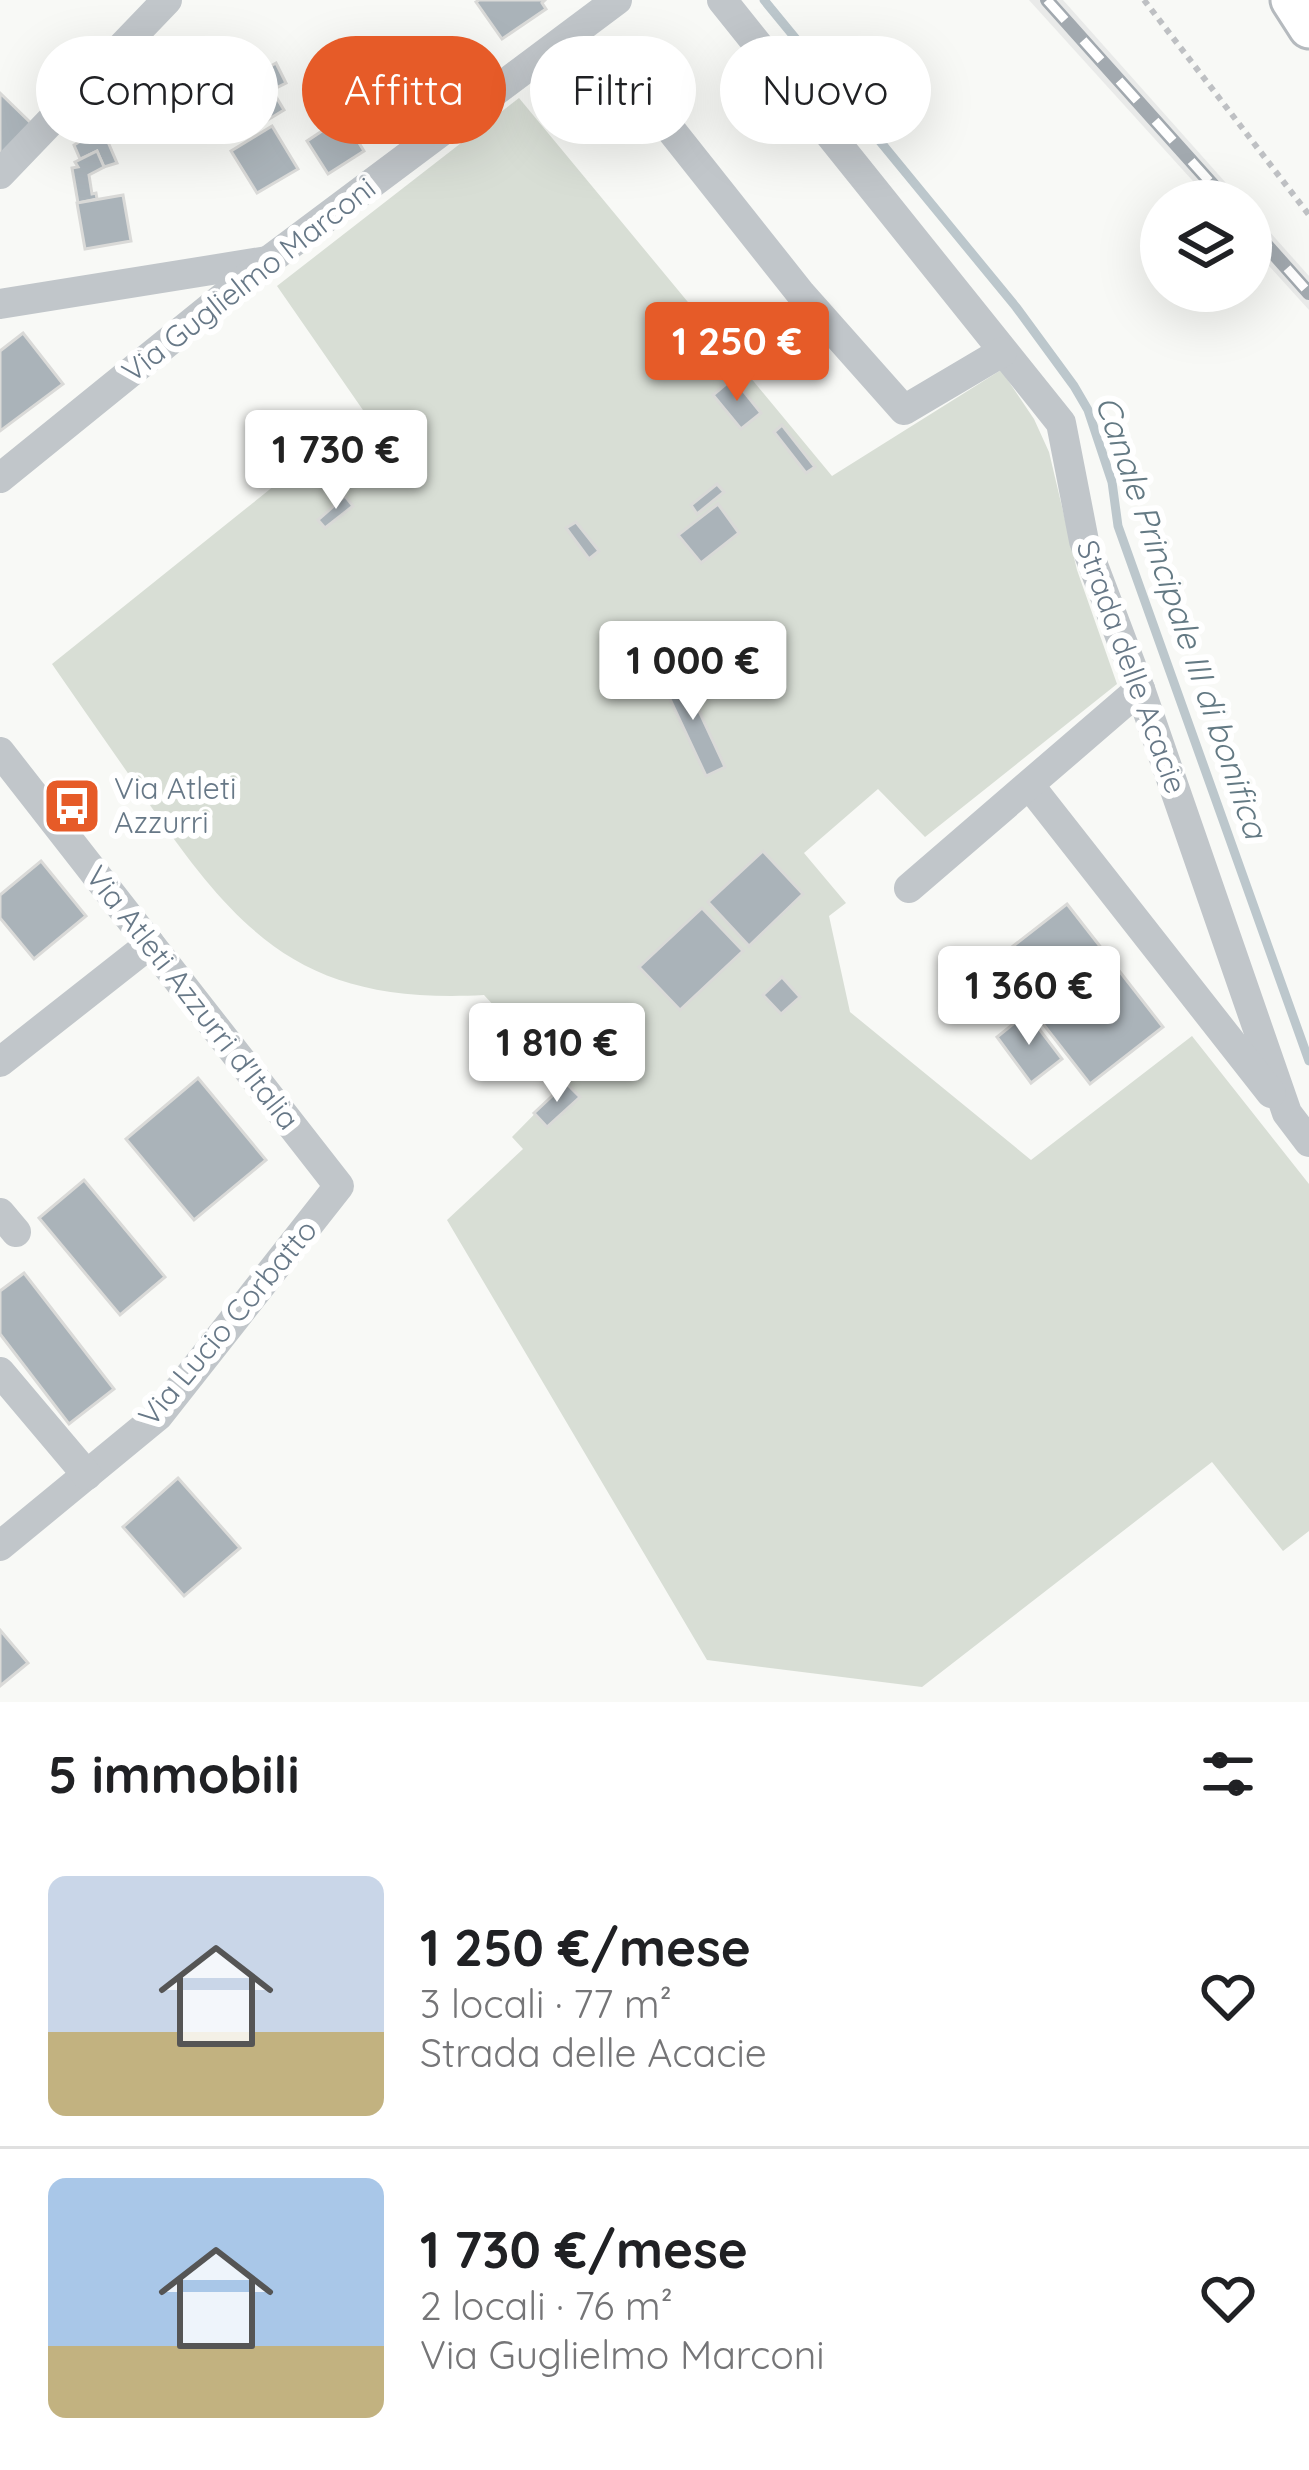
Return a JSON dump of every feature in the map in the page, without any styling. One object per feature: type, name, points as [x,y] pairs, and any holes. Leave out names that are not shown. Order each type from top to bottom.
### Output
[{"type":"main road","points":[[1291,0],[1309,28]]},
{"type":"street","points":[[0,174],[167,0]]},
{"type":"street","name":"Via Guglielmo Marconi","points":[[0,478],[268,261],[617,0]]},
{"type":"street","name":"Strada delle Acacie","points":[[722,0],[1061,423],[1084,541],[1287,1114],[1309,1142]]},
{"type":"street","points":[[682,144],[802,295],[904,410],[1002,352]]},
{"type":"street","points":[[0,304],[268,261]]},
{"type":"street","points":[[909,888],[1140,689]]},
{"type":"street","name":"Via Atleti Azzurri d'Italia","points":[[0,752],[339,1186]]},
{"type":"street","points":[[1030,786],[1287,1114]]},
{"type":"street","points":[[0,1062],[150,944]]},
{"type":"street","name":"Via Lucio Corbatto","points":[[0,1546],[158,1416],[339,1186]]},
{"type":"street","points":[[0,1372],[86,1474]]},
{"type":"path","points":[[1144,0],[1309,214]]},
{"type":"shaded area","points":[[1029,0],[1063,0],[1223,180],[1192,180]]},
{"type":"shaded area","points":[[519,98],[530,111],[530,144],[557,144],[832,476],[1001,370],[1034,419],[1049,452],[1077,570],[1117,684],[925,837],[878,789],[804,853],[846,903],[829,916],[850,1012],[1031,1160],[1192,1036],[1309,1184],[1309,1531],[1283,1551],[1212,1462],[922,1687],[707,1660],[447,1220],[523,1149],[512,1137],[565,1083],[484,995],[372,989],[328,976],[288,956],[253,929],[186,855],[52,664],[365,413],[277,286],[460,144],[506,144],[506,108]]},
{"type":"shaded area","points":[[1272,235],[1309,276],[1309,310],[1272,269]]},
{"type":"building","points":[[545,0],[546,9],[500,36],[476,2]]},
{"type":"building","points":[[0,93],[34,126],[0,162]]},
{"type":"building","points":[[278,136],[298,169],[257,193],[231,151],[242,144],[278,144]]},
{"type":"building","points":[[109,144],[117,163],[104,167],[97,151],[80,159],[74,145]]},
{"type":"building","points":[[309,144],[360,144],[364,151],[328,174]]},
{"type":"building","points":[[97,151],[104,167],[89,175],[97,199],[78,203],[72,168]]},
{"type":"building","points":[[123,195],[131,241],[85,249],[77,203]]},
{"type":"building","points":[[23,333],[63,384],[0,431],[0,351]]},
{"type":"building","points":[[733,378],[761,413],[741,429],[713,395]]},
{"type":"building","points":[[782,425],[815,467],[806,473],[774,432]]},
{"type":"building","points":[[717,484],[724,492],[697,514],[691,505]]},
{"type":"building","points":[[345,496],[353,506],[325,528],[318,520]]},
{"type":"building","points":[[718,504],[739,533],[701,563],[678,535]]},
{"type":"building","points":[[576,522],[599,551],[589,559],[566,528]]},
{"type":"building","points":[[680,670],[725,767],[706,776],[661,680]]},
{"type":"building","points":[[763,851],[803,894],[749,946],[708,902]]},
{"type":"building","points":[[41,861],[86,916],[34,959],[0,918],[0,895]]},
{"type":"building","points":[[1067,904],[1163,1027],[1090,1084],[994,961]]},
{"type":"building","points":[[702,908],[743,951],[680,1010],[639,967]]},
{"type":"building","points":[[782,977],[800,997],[781,1014],[763,995]]},
{"type":"building","points":[[1027,1013],[1062,1059],[1031,1083],[997,1037]]},
{"type":"building","points":[[198,1078],[266,1160],[194,1220],[126,1139]]},
{"type":"building","points":[[566,1083],[580,1097],[547,1127],[534,1113]]},
{"type":"building","points":[[84,1180],[165,1277],[120,1315],[39,1218]]},
{"type":"building","points":[[24,1273],[114,1389],[69,1424],[0,1334],[0,1291]]},
{"type":"building","points":[[178,1478],[240,1548],[184,1596],[123,1527]]},
{"type":"building","points":[[0,1630],[28,1663],[0,1686]]},
{"type":"waterway","name":"Canale Principale III di bonifica","points":[[764,0],[1016,307],[1088,410],[1112,482],[1118,526],[1309,1061]]},
{"type":"railway","points":[[1047,0],[1208,180]]},
{"type":"railway","points":[[1272,252],[1309,293]]},
{"type":"place","name":"Via Atleti Azzurri","points":[[72,806]]}]
